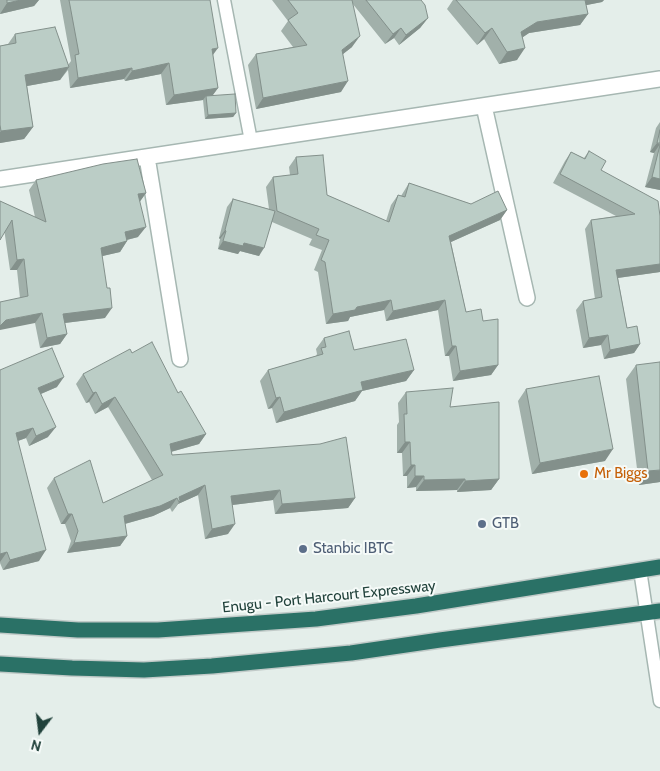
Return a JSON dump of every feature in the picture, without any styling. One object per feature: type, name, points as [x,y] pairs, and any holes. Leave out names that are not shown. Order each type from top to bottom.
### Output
[{"type":"highway","name":"Enugu - Port Harcourt Expressway","points":[[0,625],[78,630],[158,630],[316,619],[416,606],[660,567]]},
{"type":"highway","points":[[0,664],[144,670],[212,666],[351,653],[654,612]]},
{"type":"street","points":[[0,179],[660,79]]},
{"type":"street","points":[[484,106],[527,298]]},
{"type":"street","points":[[147,157],[180,359]]},
{"type":"lane","points":[[224,0],[251,141]]},
{"type":"lane","points":[[640,570],[654,612],[660,701]]},
{"type":"building","points":[[7,0],[21,0],[7,3]]},
{"type":"building","points":[[69,0],[210,0],[218,48],[212,49],[218,88],[174,95],[169,63],[132,71],[132,68],[78,78],[75,55],[79,54]]},
{"type":"building","points":[[288,0],[352,0],[360,36],[342,50],[348,81],[263,98],[256,54],[307,45],[288,20],[298,13]]},
{"type":"building","points":[[366,0],[421,0],[425,5],[428,18],[406,35],[401,28],[393,34]]},
{"type":"building","points":[[456,0],[585,0],[588,14],[537,22],[521,32],[525,48],[507,52],[492,28],[485,33]]},
{"type":"building","points":[[55,27],[69,67],[25,75],[33,127],[1,131],[0,46],[16,43],[15,34]]},
{"type":"building","points":[[235,94],[236,113],[208,115],[206,96]]},
{"type":"building","points":[[660,130],[660,143],[657,143]]},
{"type":"building","points":[[660,145],[660,179],[652,177]]},
{"type":"building","points":[[589,151],[606,161],[601,170],[658,201],[660,216],[660,264],[616,270],[627,328],[637,326],[640,344],[610,350],[608,335],[589,338],[583,301],[602,297],[591,220],[635,214],[560,174],[571,152],[585,159]]},
{"type":"building","points":[[323,155],[327,195],[389,222],[398,195],[405,197],[409,183],[471,204],[498,191],[507,210],[449,236],[466,312],[481,309],[483,321],[498,319],[498,365],[460,371],[456,346],[452,346],[445,300],[393,311],[391,300],[333,314],[325,262],[321,260],[329,240],[316,235],[319,229],[277,211],[273,177],[298,174],[296,157]]},
{"type":"building","points":[[137,159],[146,193],[138,194],[146,227],[125,232],[127,241],[101,248],[107,288],[110,288],[112,308],[63,314],[67,334],[47,338],[42,313],[6,320],[0,326],[0,302],[28,296],[24,259],[17,260],[12,220],[0,240],[0,201],[46,222],[36,180],[103,164]]},
{"type":"building","points":[[233,199],[275,211],[264,248],[244,243],[243,246],[223,241]]},
{"type":"building","points":[[349,331],[354,350],[406,339],[414,370],[361,382],[363,390],[284,412],[280,397],[276,398],[268,370],[323,354],[321,348],[326,347],[324,338]]},
{"type":"building","points":[[152,342],[178,393],[181,391],[206,434],[170,444],[172,455],[320,444],[346,437],[355,498],[282,504],[280,490],[231,496],[235,524],[212,529],[205,485],[179,497],[179,502],[177,498],[160,506],[124,516],[127,536],[74,543],[78,531],[72,514],[68,514],[54,478],[90,460],[103,503],[163,475],[115,397],[102,404],[96,392],[93,393],[83,374],[130,349],[132,353]]},
{"type":"building","points":[[52,348],[64,377],[38,388],[56,427],[36,436],[33,428],[16,433],[46,550],[10,560],[7,552],[0,554],[0,370]]},
{"type":"building","points":[[660,362],[660,470],[648,471],[636,365]]},
{"type":"building","points":[[599,376],[613,449],[540,463],[526,389]]},
{"type":"building","points":[[453,388],[450,407],[499,402],[499,479],[465,481],[465,479],[424,480],[424,476],[415,476],[415,465],[411,465],[410,442],[405,442],[404,414],[407,414],[406,392]]},
{"type":"place","name":"Mr Biggs","points":[[584,474]]},
{"type":"place","name":"GTB","points":[[482,524]]},
{"type":"place","name":"Stanbic IBTC","points":[[303,549]]}]
